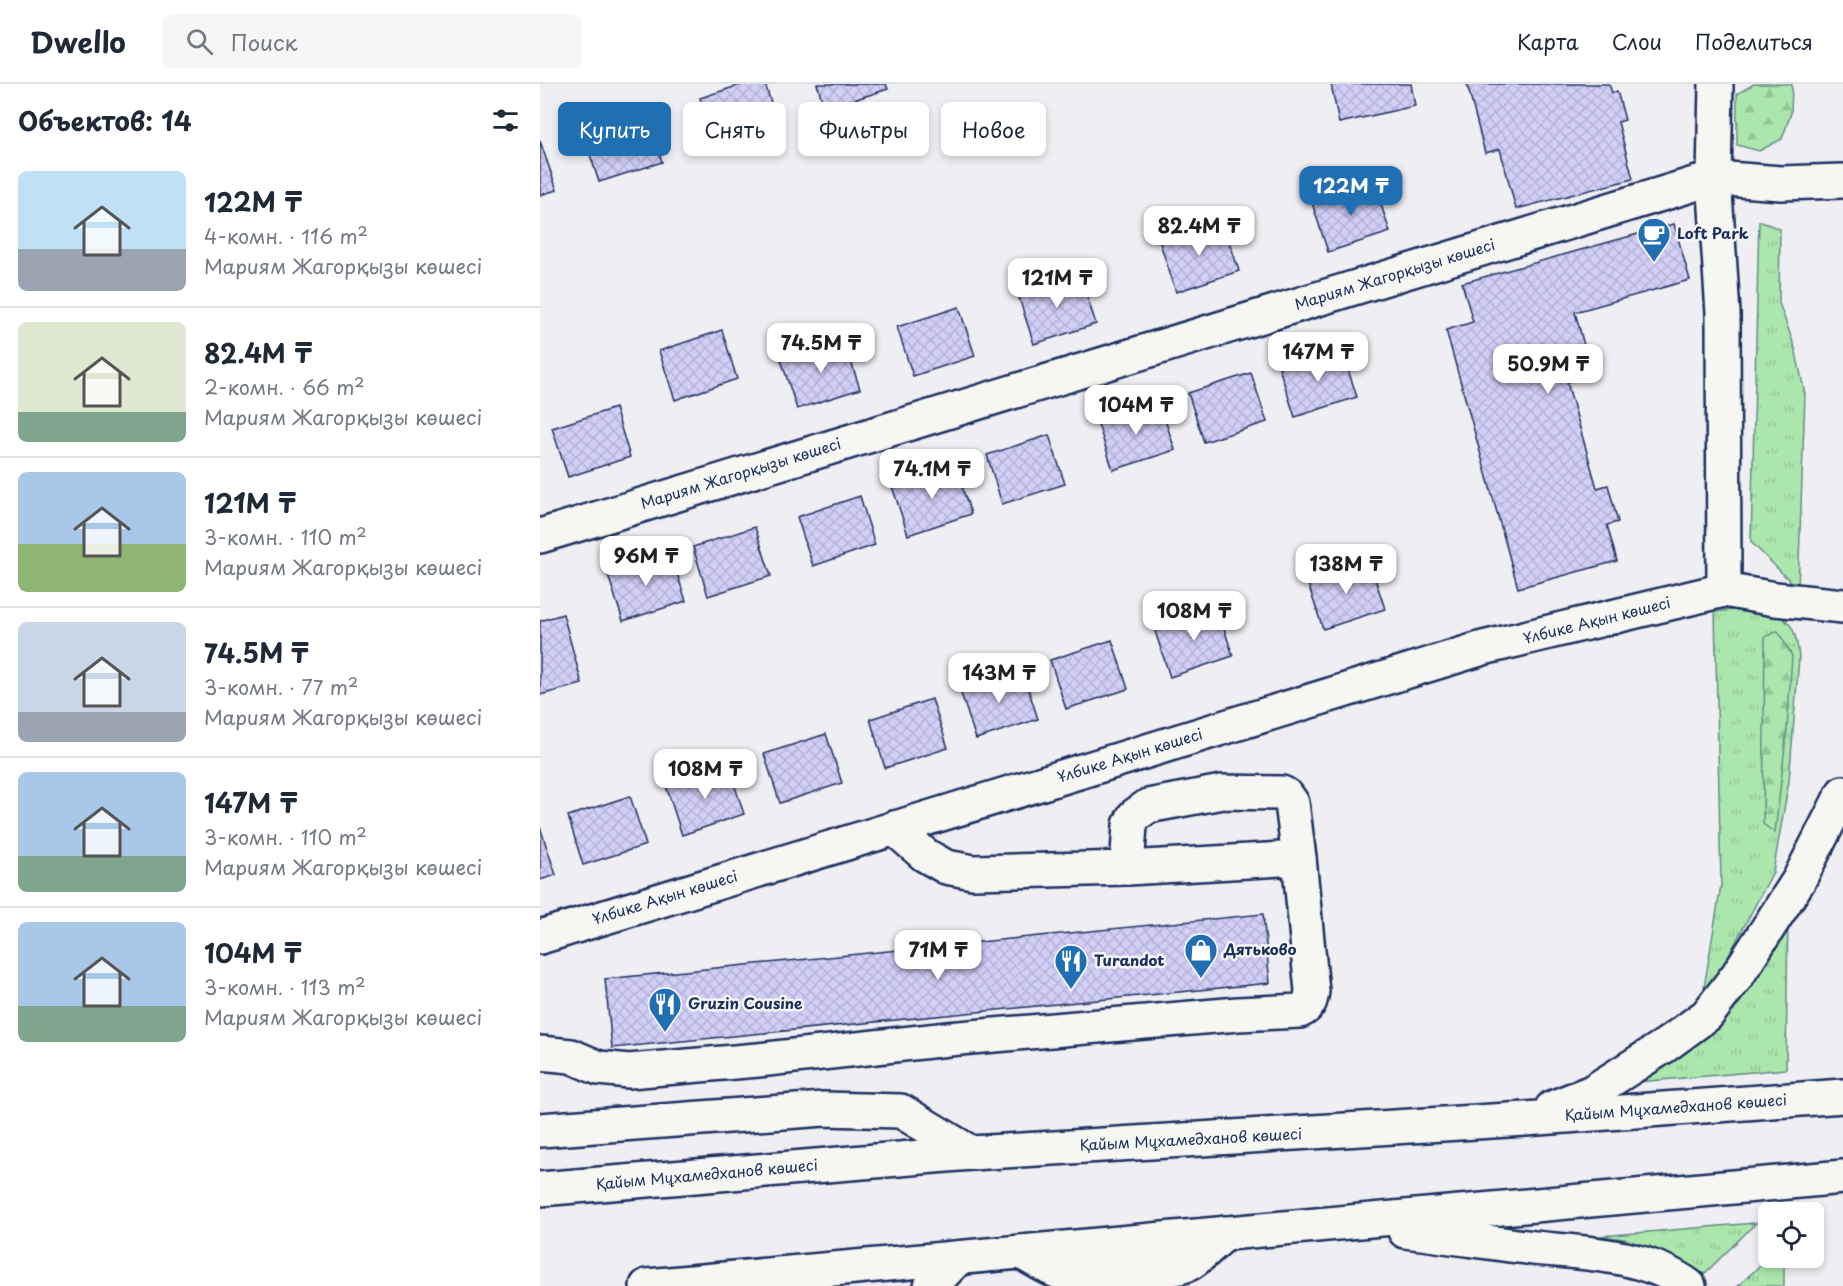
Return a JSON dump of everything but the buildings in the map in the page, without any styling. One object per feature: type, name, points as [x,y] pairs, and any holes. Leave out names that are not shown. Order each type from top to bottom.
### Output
[{"type":"street","points":[[1716,84],[1714,178],[1723,312],[1724,590],[1776,599],[1843,606]]},
{"type":"street","name":"Мариям Жагорқызы көшесі","points":[[540,536],[1714,178],[1781,183],[1843,182]]},
{"type":"street","name":"Ұлбике Ақын көшесі","points":[[540,937],[1483,648],[1724,590]]},
{"type":"street","points":[[540,1053],[571,1056],[599,1068],[629,1071],[758,1060],[959,1038],[1238,1014],[1300,1011],[1309,1003],[1312,991],[1299,858],[1292,803],[1287,796],[1282,793],[1222,792],[1148,806],[1134,816],[1130,825],[1127,868]]},
{"type":"street","points":[[1525,1119],[1592,1092],[1666,1045],[1707,1015],[1737,976],[1799,880],[1843,793]]},
{"type":"street","points":[[894,828],[925,855],[946,867],[973,872],[1127,868],[1299,858]]},
{"type":"street","name":"Қайым Мұхамедханов көшесі","points":[[540,1190],[971,1153],[1525,1119],[1843,1096]]},
{"type":"street","points":[[540,1130],[824,1109],[901,1111],[971,1153]]},
{"type":"street","points":[[646,1286],[1843,1177]]},
{"type":"street","points":[[1350,1223],[1533,1248],[1591,1252],[1636,1262],[1674,1275],[1689,1286]]},
{"type":"street","points":[[932,1286],[958,1258]]},
{"type":"green space","points":[[1754,84],[1792,84],[1791,113],[1782,139],[1759,151],[1737,145],[1737,94]]},
{"type":"green space","points":[[1759,221],[1780,229],[1779,303],[1795,348],[1805,394],[1798,589],[1751,542]]},
{"type":"green space","points":[[1764,606],[1786,621],[1794,631],[1798,647],[1789,781],[1773,872],[1710,990],[1704,988],[1721,885],[1715,612]]},
{"type":"green space","points":[[1778,631],[1792,656],[1787,729],[1775,833],[1763,824],[1765,637]]},
{"type":"green space","points":[[1788,912],[1786,1069],[1626,1083]]},
{"type":"green space","points":[[1756,1223],[1704,1274],[1624,1239],[1600,1236]]},
{"type":"green space","points":[[1758,1267],[1784,1268],[1784,1286],[1738,1286]]},
{"type":"place","name":"Loft Park","points":[[1654,263]]},
{"type":"place","name":"Дятьково","points":[[1201,979]]},
{"type":"place","name":"Turandot","points":[[1071,990]]},
{"type":"place","name":"Gruzin Cousine","points":[[665,1033]]}]
